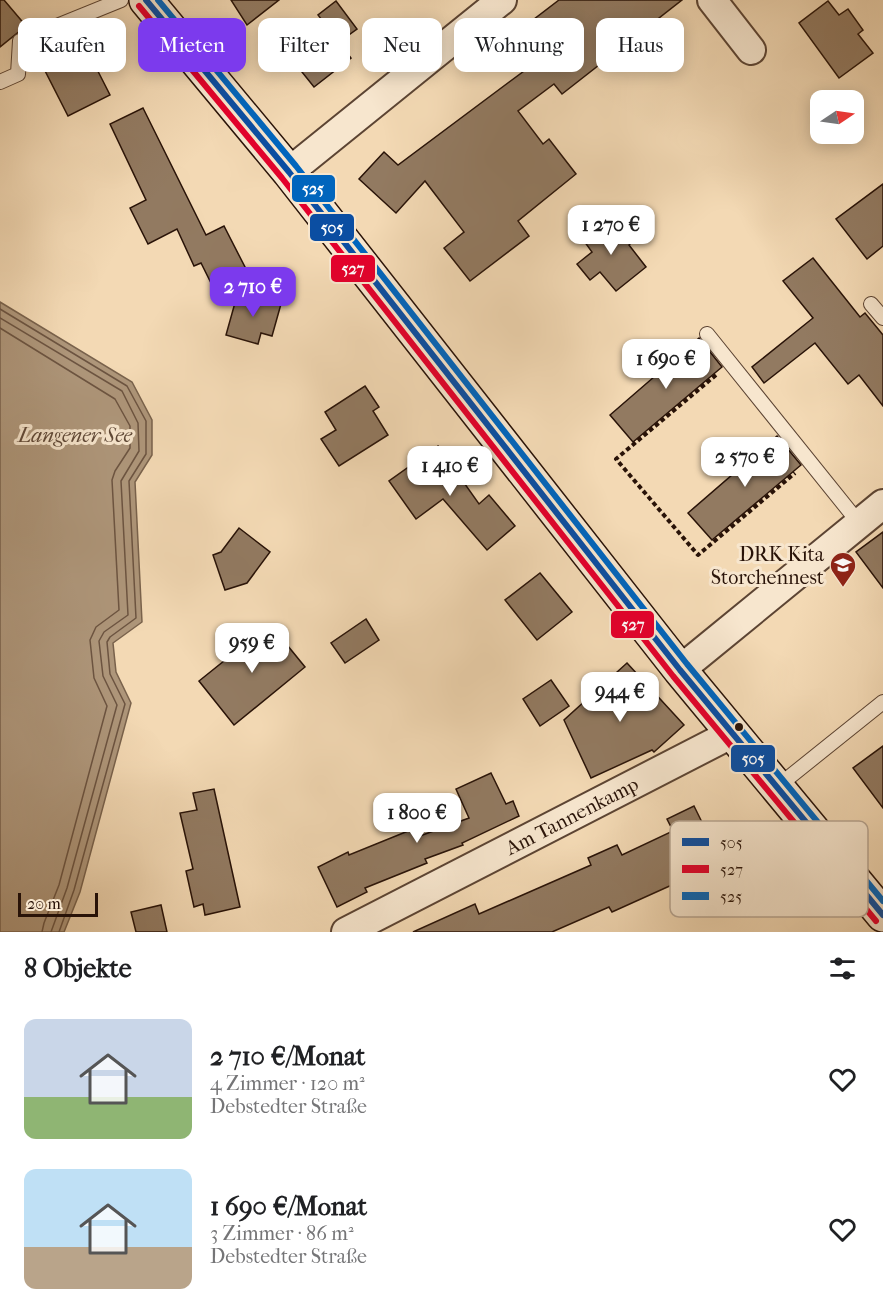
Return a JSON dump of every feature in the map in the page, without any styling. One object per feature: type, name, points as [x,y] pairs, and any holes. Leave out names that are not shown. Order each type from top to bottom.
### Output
[{"type":"main road","points":[[146,0],[289,172],[680,670],[805,821]]},
{"type":"main road","points":[[868,897],[883,915]]},
{"type":"street","points":[[289,172],[502,0]]},
{"type":"street","points":[[712,0],[751,50]]},
{"type":"street","points":[[680,670],[883,504]]},
{"type":"street","name":"Am Tannenkamp","points":[[346,932],[733,733]]},
{"type":"lane","points":[[0,82],[18,74],[20,41],[121,0]]},
{"type":"lane","points":[[871,304],[883,318]]},
{"type":"lane","points":[[707,334],[859,523]]},
{"type":"lane","points":[[777,787],[883,702]]},
{"type":"path","points":[[730,363],[616,459],[698,555],[809,461]]},
{"type":"water","name":"Langener See","points":[[0,302],[132,382],[152,420],[152,455],[135,482],[142,622],[113,643],[116,672],[131,703],[80,892],[64,932],[0,932]]},
{"type":"building","points":[[0,0],[4,0],[19,18],[18,32],[0,47]]},
{"type":"building","points":[[231,0],[279,0],[247,25],[246,18],[243,18]]},
{"type":"building","points":[[559,0],[682,0],[659,18],[596,18],[596,67],[562,94],[554,84],[518,111],[543,144],[549,139],[576,174],[518,221],[529,236],[470,281],[444,248],[464,232],[425,181],[396,213],[359,179],[384,152],[398,165],[523,72],[584,72],[584,18],[536,18]]},
{"type":"building","points":[[336,1],[349,18],[320,18],[318,15]]},
{"type":"building","points":[[828,1],[839,15],[848,9],[863,30],[858,34],[873,53],[839,78],[799,23]]},
{"type":"building","points":[[350,20],[357,29],[350,34]]},
{"type":"building","points":[[46,72],[98,72],[110,95],[68,116]]},
{"type":"building","points":[[302,72],[333,72],[314,87]]},
{"type":"building","points":[[143,108],[206,235],[224,226],[246,269],[212,285],[201,263],[194,266],[177,229],[148,244],[130,208],[146,200],[110,124]]},
{"type":"building","points":[[883,184],[883,246],[867,259],[836,219]]},
{"type":"building","points":[[612,218],[646,267],[616,291],[600,272],[590,280],[577,264],[592,252],[584,241]]},
{"type":"building","points":[[813,258],[860,317],[865,313],[883,335],[883,406],[859,375],[848,384],[815,343],[764,383],[752,367],[813,318],[783,281]]},
{"type":"building","points":[[238,292],[281,304],[272,336],[261,333],[258,344],[226,335]]},
{"type":"building","points":[[699,338],[722,367],[633,442],[610,415]]},
{"type":"building","points":[[365,386],[379,407],[373,411],[388,435],[339,466],[321,439],[336,430],[325,412]]},
{"type":"building","points":[[777,436],[801,465],[712,540],[688,513]]},
{"type":"building","points":[[438,446],[479,504],[489,495],[515,526],[487,550],[443,499],[416,519],[389,481]]},
{"type":"building","points":[[239,528],[270,552],[247,583],[225,590],[213,555],[221,552]]},
{"type":"building","points":[[883,532],[883,588],[856,552]]},
{"type":"building","points":[[540,573],[572,612],[537,640],[505,600]]},
{"type":"building","points":[[366,619],[379,640],[345,663],[331,643]]},
{"type":"building","points":[[270,624],[305,667],[234,725],[199,681]]},
{"type":"building","points":[[627,663],[684,725],[654,752],[652,750],[591,778],[564,720]]},
{"type":"building","points":[[551,680],[569,706],[540,726],[523,699]]},
{"type":"building","points":[[883,746],[883,808],[853,768]]},
{"type":"building","points":[[491,773],[506,804],[513,801],[519,816],[462,843],[463,845],[425,859],[427,863],[365,888],[367,892],[337,907],[318,867],[348,852],[349,855],[413,829],[417,837],[469,818],[456,789]]},
{"type":"building","points":[[214,789],[240,907],[205,915],[203,904],[194,907],[186,871],[193,869],[180,813],[197,810],[193,793]]},
{"type":"building","points":[[694,806],[701,821],[670,821],[670,825],[667,819]]},
{"type":"building","points":[[670,832],[670,886],[612,912],[609,907],[552,932],[413,932],[475,904],[479,914],[591,865],[588,858],[617,845],[622,855]]},
{"type":"building","points":[[161,905],[167,932],[136,932],[131,912]]},
{"type":"transit line","name":"505","points":[[146,0],[289,172],[680,670],[805,821]]},
{"type":"transit line","name":"525","points":[[158,0],[296,166],[687,664],[817,821]]},
{"type":"transit line","name":"527","points":[[139,6],[282,178],[673,676],[793,821]]},
{"type":"transit line","name":"525","points":[[868,883],[883,901]]},
{"type":"transit line","name":"505","points":[[868,897],[883,915]]},
{"type":"transit line","name":"527","points":[[868,911],[876,921]]},
{"type":"place","name":"DRK Kita Storchennest","points":[[843,588]]}]
